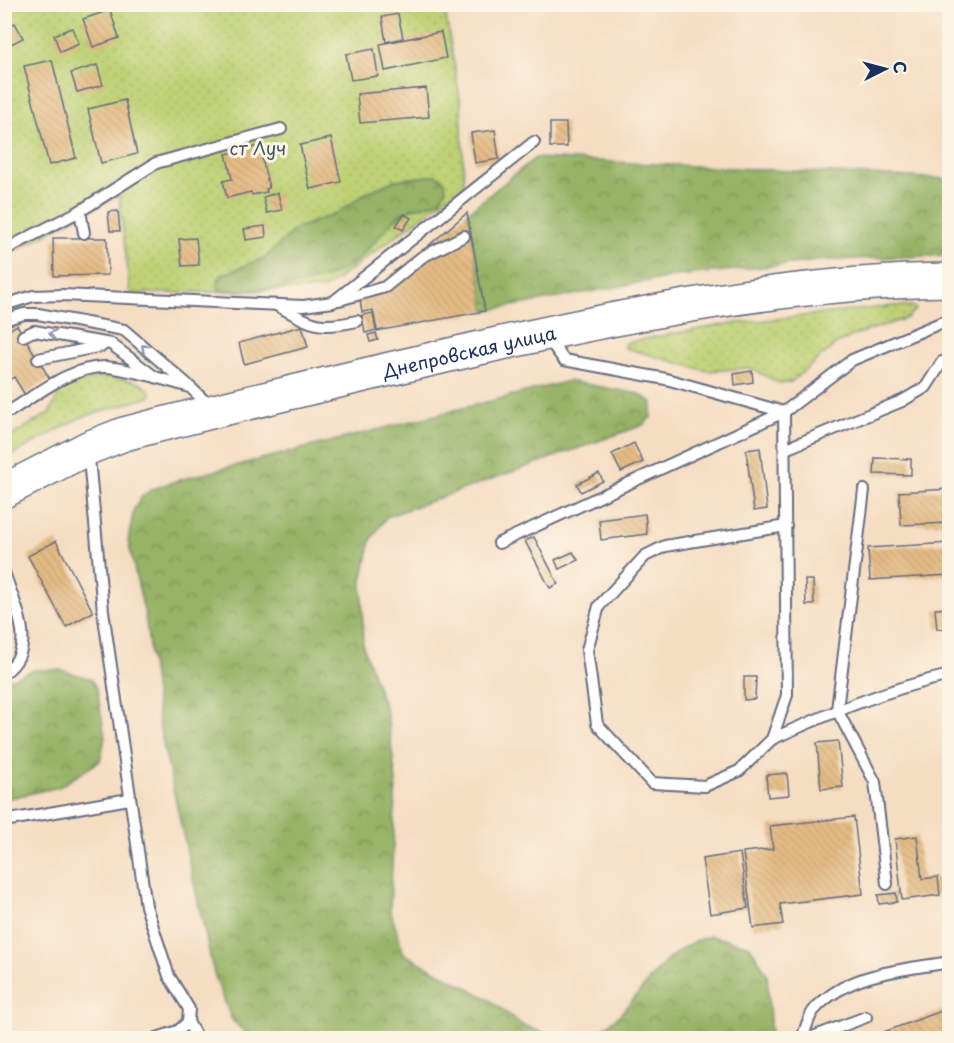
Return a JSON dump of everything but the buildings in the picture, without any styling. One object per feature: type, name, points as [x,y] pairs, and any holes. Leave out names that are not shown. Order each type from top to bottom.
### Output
[{"type":"main road","name":"Днепровская улица","points":[[4,491],[88,448],[124,434],[576,326],[677,306],[831,286],[950,280]]},
{"type":"main road","name":"Днепровская улица","points":[[4,502],[89,458],[125,443],[553,345],[675,320],[835,298],[950,293]]},
{"type":"lane","points":[[4,250],[80,211],[156,163],[281,129]]},
{"type":"lane","points":[[333,302],[534,142]]},
{"type":"lane","points":[[80,211],[84,233]]},
{"type":"lane","points":[[4,305],[33,296],[68,296],[318,305],[385,287],[422,257],[464,236]]},
{"type":"lane","points":[[68,296],[69,283]]},
{"type":"lane","points":[[275,305],[315,325],[330,327],[357,321]]},
{"type":"lane","points":[[4,320],[24,314],[38,314],[124,330],[214,411]]},
{"type":"lane","points":[[499,543],[784,412],[852,360],[950,319]]},
{"type":"lane","points":[[23,336],[34,331],[111,344],[155,377]]},
{"type":"lane","points":[[38,359],[111,344]]},
{"type":"lane","points":[[553,345],[564,360],[666,379],[784,412]]},
{"type":"lane","points":[[785,449],[902,401],[926,387],[942,362]]},
{"type":"lane","points":[[6,409],[71,374],[106,367],[190,387]]},
{"type":"lane","points":[[772,739],[787,695],[784,412]]},
{"type":"lane","points":[[89,458],[103,611],[146,906],[169,976],[189,1009],[188,1022],[197,1038]]},
{"type":"lane","points":[[864,490],[837,710],[875,782],[887,884]]},
{"type":"lane","points":[[786,526],[665,546],[645,556],[599,606],[587,650],[597,724],[651,783],[705,786],[739,771],[772,739],[837,710],[906,684],[950,675]]},
{"type":"lane","points":[[4,572],[23,636],[24,648],[20,658],[4,673]]},
{"type":"lane","points":[[4,821],[129,799]]},
{"type":"lane","points":[[802,1038],[813,1010],[837,991],[863,977],[950,962]]},
{"type":"lane","points":[[810,1038],[866,1017]]},
{"type":"lane","points":[[157,1038],[178,1031],[188,1022]]},
{"type":"green space","name":"ст Луч","points":[[4,5],[444,5],[461,104],[464,186],[324,289],[130,294],[119,195],[5,256]]},
{"type":"green space","points":[[535,158],[949,179],[949,255],[829,260],[676,276],[485,311],[467,213]]},
{"type":"green space","points":[[436,175],[444,180],[446,189],[440,200],[409,210],[398,217],[356,261],[343,270],[327,277],[290,286],[271,289],[218,290],[218,279],[222,275],[266,257],[295,229],[339,212],[364,194],[395,180]]},
{"type":"green space","points":[[912,306],[916,309],[907,318],[857,334],[836,344],[791,382],[779,383],[750,368],[707,371],[625,348],[625,344],[629,342],[721,325]]},
{"type":"green space","points":[[96,377],[134,381],[151,393],[149,397],[79,418],[5,459],[5,440],[49,413],[60,392],[74,384]]},
{"type":"green space","points":[[569,381],[639,394],[652,402],[651,417],[643,425],[386,517],[371,540],[362,581],[363,646],[387,714],[396,781],[390,910],[404,954],[487,998],[522,1025],[559,1038],[261,1038],[246,1033],[232,1020],[214,974],[159,725],[145,615],[128,541],[134,509],[142,497],[152,489],[179,480]]},
{"type":"green space","points":[[34,670],[61,670],[91,679],[97,689],[105,737],[100,761],[59,787],[5,799],[5,681]]},
{"type":"green space","points":[[711,936],[750,946],[767,974],[771,1038],[578,1038],[597,1032],[613,1021],[672,956],[690,944]]}]
